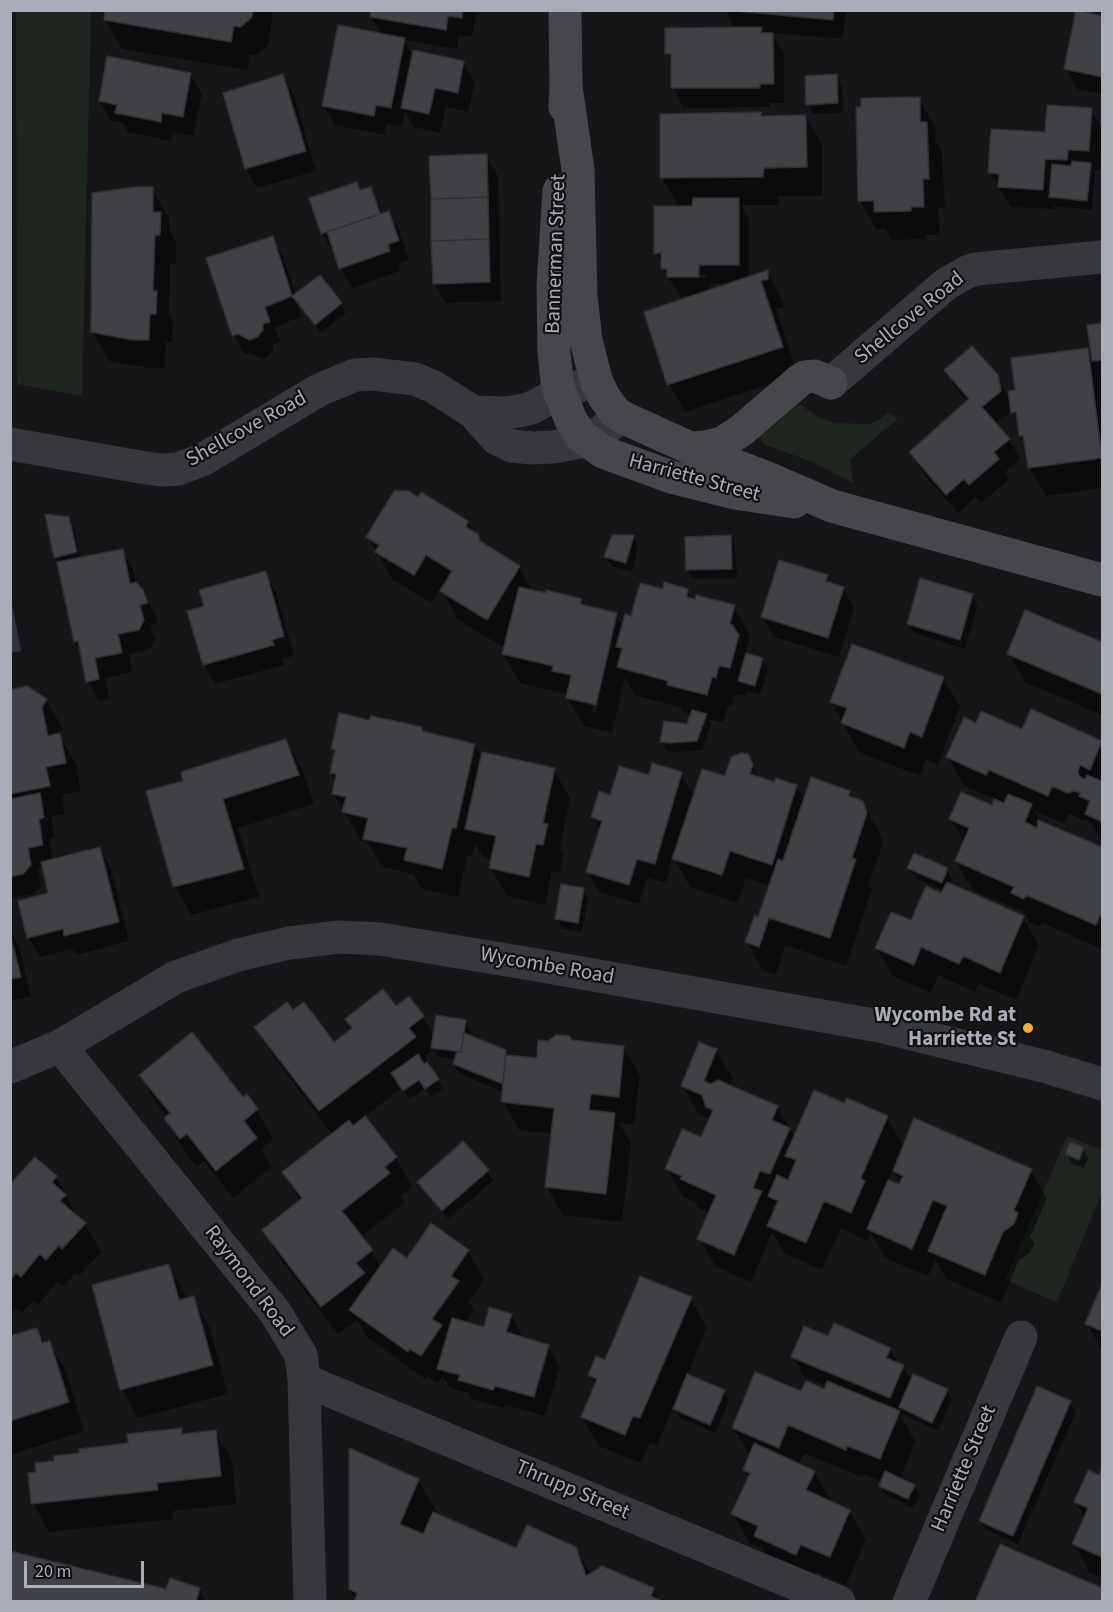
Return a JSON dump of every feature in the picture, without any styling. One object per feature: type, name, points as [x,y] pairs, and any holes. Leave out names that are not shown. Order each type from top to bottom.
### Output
[{"type":"main road","name":"Bannerman Street","points":[[565,10],[566,86],[553,286],[554,344],[557,381],[573,418]]},
{"type":"main road","name":"Bannerman Street","points":[[566,86],[578,170],[581,297],[586,340],[609,401]]},
{"type":"main road","points":[[692,448],[722,443],[742,430],[805,377],[815,376],[831,383]]},
{"type":"main road","name":"Harriette Street","points":[[609,401],[692,448],[832,506],[1102,580]]},
{"type":"main road","name":"Harriette Street","points":[[573,418],[603,453],[615,458],[671,477],[756,497],[832,506]]},
{"type":"street","name":"Shellcove Road","points":[[831,383],[946,284],[967,272],[976,269],[1102,257]]},
{"type":"street","name":"Shellcove Road","points":[[10,444],[140,467],[161,470],[178,469],[210,456],[319,390],[355,375],[374,374],[415,379],[434,387],[473,412]]},
{"type":"street","points":[[573,418],[609,401]]},
{"type":"street","points":[[473,412],[504,413],[531,408],[573,418],[609,401]]},
{"type":"street","points":[[473,412],[496,439],[512,446],[542,448],[566,446],[573,418]]},
{"type":"street","name":"Wycombe Road","points":[[10,1067],[60,1046],[176,977],[238,955],[289,943],[339,937],[380,939],[449,950],[879,1026],[1047,1067],[1102,1084]]},
{"type":"street","name":"Raymond Road","points":[[60,1046],[275,1312],[301,1355],[304,1380],[310,1602]]},
{"type":"street","name":"Harriette Street","points":[[909,1602],[1021,1336]]},
{"type":"street","name":"Thrupp Street","points":[[304,1380],[839,1602]]},
{"type":"shaded area","points":[[16,11],[91,11],[82,396],[17,384]]},
{"type":"shaded area","points":[[799,404],[820,418],[835,423],[869,424],[879,420],[888,412],[898,419],[850,459],[853,483],[815,463],[766,445],[758,438]]},
{"type":"shaded area","points":[[11,603],[21,651],[11,653]]},
{"type":"shaded area","points":[[1067,1136],[1102,1150],[1102,1192],[1057,1302],[1005,1280]]},
{"type":"building","points":[[105,10],[253,10],[252,17],[241,27],[234,26],[231,42],[104,20]]},
{"type":"building","points":[[371,10],[463,10],[462,18],[448,16],[446,30],[370,17]]},
{"type":"building","points":[[724,10],[834,10],[833,20]]},
{"type":"building","points":[[1076,10],[1102,16],[1102,77],[1064,69]]},
{"type":"building","points":[[338,25],[405,38],[391,108],[376,105],[374,116],[322,106]]},
{"type":"building","points":[[762,27],[761,33],[773,33],[774,84],[760,84],[760,88],[671,88],[671,54],[665,54],[665,28]]},
{"type":"building","points":[[413,50],[464,61],[458,93],[435,88],[429,114],[401,108]]},
{"type":"building","points":[[107,56],[191,73],[183,117],[162,113],[161,122],[115,113],[117,105],[99,101]]},
{"type":"building","points":[[283,74],[306,151],[245,169],[223,93]]},
{"type":"building","points":[[837,74],[838,103],[806,105],[805,76]]},
{"type":"building","points":[[920,97],[920,122],[927,122],[929,179],[923,179],[924,207],[911,207],[911,211],[874,212],[874,201],[858,201],[856,107],[861,107],[861,98]]},
{"type":"building","points":[[1047,105],[1092,108],[1089,151],[1068,150],[1067,160],[1045,159],[1043,190],[998,187],[999,174],[988,173],[991,129],[1045,132]]},
{"type":"building","points":[[761,112],[761,116],[806,115],[807,167],[764,168],[763,177],[660,178],[660,114]]},
{"type":"building","points":[[487,154],[488,197],[431,199],[429,156]]},
{"type":"building","points":[[1072,161],[1091,163],[1087,201],[1049,197],[1052,164],[1071,166]]},
{"type":"building","points":[[357,182],[360,190],[371,187],[380,214],[321,234],[309,198]]},
{"type":"building","points":[[134,187],[153,187],[153,212],[161,212],[160,235],[155,235],[153,291],[157,291],[156,314],[150,314],[149,340],[132,340],[91,332],[92,193]]},
{"type":"building","points":[[488,197],[489,239],[431,241],[431,199]]},
{"type":"building","points":[[693,198],[739,198],[739,265],[699,265],[699,277],[667,277],[667,269],[661,269],[661,253],[654,254],[654,206],[692,206]]},
{"type":"building","points":[[389,211],[399,241],[388,244],[390,251],[339,269],[327,232]]},
{"type":"building","points":[[273,236],[292,296],[265,307],[270,322],[263,324],[263,330],[257,337],[250,340],[238,334],[232,336],[206,258]]},
{"type":"building","points":[[489,239],[490,282],[433,284],[431,241]]},
{"type":"building","points":[[768,270],[768,279],[761,281],[783,347],[667,385],[644,312]]},
{"type":"building","points":[[320,275],[342,303],[315,325],[292,296]]},
{"type":"building","points":[[1102,323],[1102,360],[1092,361],[1087,325]]},
{"type":"building","points":[[972,346],[998,375],[1001,391],[982,407],[1010,439],[994,452],[999,459],[969,485],[964,479],[946,495],[909,452],[969,399],[944,370]]},
{"type":"building","points":[[1088,348],[1102,458],[1028,468],[1023,436],[1019,436],[1016,412],[1011,413],[1008,391],[1015,390],[1011,358]]},
{"type":"building","points":[[394,491],[409,491],[418,497],[421,492],[468,521],[466,527],[478,534],[480,541],[520,566],[487,620],[440,591],[452,571],[426,555],[414,575],[375,552],[379,545],[366,537]]},
{"type":"building","points":[[45,514],[69,517],[77,552],[54,558]]},
{"type":"building","points":[[612,535],[634,535],[626,563],[604,557]]},
{"type":"building","points":[[731,535],[732,569],[686,570],[685,537]]},
{"type":"building","points":[[123,549],[130,584],[136,582],[143,590],[148,603],[140,605],[144,620],[139,630],[118,634],[122,653],[95,658],[99,679],[86,682],[78,641],[74,642],[57,562]]},
{"type":"building","points":[[779,560],[828,575],[826,581],[844,587],[828,638],[761,617]]},
{"type":"building","points":[[266,571],[284,636],[272,640],[274,645],[203,665],[187,611],[204,606],[199,590]]},
{"type":"building","points":[[920,578],[973,594],[960,640],[907,624]]},
{"type":"building","points":[[664,582],[688,589],[687,597],[695,599],[696,595],[735,605],[730,624],[739,635],[730,668],[719,666],[716,678],[712,677],[707,695],[667,685],[668,681],[617,667],[622,648],[616,647],[625,614],[631,616],[640,583],[663,589]]},
{"type":"building","points":[[519,587],[546,593],[546,590],[582,599],[580,604],[617,613],[596,705],[566,698],[571,675],[552,671],[553,666],[502,654]]},
{"type":"building","points":[[1025,610],[1102,642],[1102,694],[1007,654]]},
{"type":"building","points":[[852,644],[944,677],[922,737],[910,732],[904,748],[841,723],[847,708],[830,702]]},
{"type":"building","points":[[746,653],[763,658],[755,686],[738,681]]},
{"type":"building","points":[[27,686],[47,699],[42,707],[48,736],[60,733],[66,763],[46,767],[50,786],[10,794],[10,690]]},
{"type":"building","points":[[1031,709],[1102,741],[1090,770],[1080,765],[1078,772],[1080,777],[1085,779],[1087,775],[1102,781],[1102,822],[1085,814],[1090,801],[1079,796],[1081,793],[1074,791],[1068,793],[1052,786],[1048,796],[989,770],[986,775],[946,757],[964,717],[976,723],[981,711],[1022,729]]},
{"type":"building","points":[[692,710],[707,714],[697,741],[660,742],[664,721],[687,724]]},
{"type":"building","points":[[339,713],[369,720],[371,716],[422,727],[422,731],[475,744],[456,828],[452,828],[442,869],[404,860],[407,848],[363,839],[368,818],[342,812],[346,797],[332,794],[336,774],[330,773],[335,750],[331,749]]},
{"type":"building","points":[[286,739],[299,775],[223,799],[244,869],[173,887],[146,791],[183,781],[181,772]]},
{"type":"building","points":[[482,752],[555,768],[543,823],[548,824],[543,845],[536,844],[529,877],[489,868],[496,836],[465,829]]},
{"type":"building","points":[[741,753],[748,754],[753,765],[750,774],[774,782],[776,778],[797,785],[772,865],[730,851],[722,875],[672,859],[702,769],[725,776],[731,757]]},
{"type":"building","points":[[652,763],[682,772],[655,864],[637,859],[629,885],[586,872],[602,821],[591,817],[599,791],[610,795],[619,766],[649,775]]},
{"type":"building","points":[[811,777],[850,791],[849,796],[863,801],[867,813],[852,858],[856,859],[830,938],[769,918],[759,947],[745,942],[755,915],[758,917],[778,859],[783,861]]},
{"type":"building","points":[[961,792],[992,805],[994,799],[1004,803],[1008,794],[1032,804],[1025,822],[1037,828],[1038,820],[1102,847],[1102,915],[1096,925],[1026,895],[1024,899],[1011,893],[1014,887],[955,861],[969,828],[949,819]]},
{"type":"building","points":[[40,793],[44,817],[39,820],[43,845],[28,848],[31,865],[23,874],[10,877],[10,799]]},
{"type":"building","points":[[100,847],[119,922],[64,936],[63,929],[27,938],[18,901],[48,893],[41,862]]},
{"type":"building","points":[[914,853],[948,868],[942,883],[907,868]]},
{"type":"building","points":[[947,882],[1024,916],[1000,973],[963,956],[959,964],[921,947],[914,965],[875,948],[891,912],[911,920],[926,886],[941,893]]},
{"type":"building","points":[[561,884],[584,888],[578,923],[555,919]]},
{"type":"building","points":[[10,934],[21,977],[10,979]]},
{"type":"building","points":[[383,989],[396,1006],[409,996],[424,1016],[409,1028],[416,1037],[319,1111],[254,1027],[287,1002],[293,1010],[304,1002],[334,1042],[352,1028],[345,1019]]},
{"type":"building","points":[[436,1015],[466,1020],[461,1052],[431,1048]]},
{"type":"building","points":[[192,1032],[243,1097],[247,1094],[258,1109],[244,1121],[257,1138],[216,1171],[187,1134],[180,1139],[164,1118],[170,1113],[139,1075]]},
{"type":"building","points":[[464,1033],[506,1050],[503,1084],[453,1064],[457,1051],[461,1052]]},
{"type":"building","points":[[556,1035],[570,1036],[572,1040],[624,1046],[619,1097],[591,1094],[589,1110],[615,1113],[606,1194],[545,1187],[554,1108],[501,1102],[506,1055],[537,1058],[538,1040],[548,1041]]},
{"type":"building","points":[[699,1042],[717,1049],[704,1081],[710,1084],[718,1080],[778,1106],[772,1120],[790,1128],[770,1174],[760,1171],[753,1188],[762,1191],[734,1255],[697,1239],[716,1195],[680,1179],[682,1176],[665,1169],[682,1129],[701,1137],[713,1110],[706,1107],[702,1095],[681,1086]]},
{"type":"building","points":[[418,1054],[424,1064],[427,1062],[439,1079],[425,1089],[419,1080],[403,1091],[391,1073]]},
{"type":"building","points":[[814,1090],[844,1103],[847,1098],[888,1116],[861,1178],[865,1181],[851,1213],[824,1201],[806,1243],[767,1226],[778,1201],[768,1196],[777,1175],[788,1180],[796,1160],[785,1156]]},
{"type":"building","points":[[365,1116],[397,1157],[385,1167],[390,1173],[342,1211],[373,1250],[356,1263],[365,1273],[321,1307],[262,1230],[302,1198],[282,1172],[349,1120],[353,1126]]},
{"type":"building","points":[[914,1118],[1032,1169],[1014,1210],[1018,1213],[1014,1224],[1003,1232],[985,1275],[928,1251],[947,1206],[933,1200],[912,1249],[867,1229],[888,1180],[899,1184],[903,1176],[893,1171]]},
{"type":"building","points":[[463,1141],[489,1170],[442,1211],[417,1182]]},
{"type":"building","points":[[1070,1142],[1084,1147],[1079,1160],[1065,1154]]},
{"type":"building","points":[[35,1157],[57,1176],[52,1182],[66,1195],[60,1201],[86,1223],[62,1249],[59,1245],[46,1260],[40,1254],[21,1277],[16,1273],[10,1280],[10,1184]]},
{"type":"building","points":[[431,1223],[469,1250],[451,1276],[459,1281],[432,1319],[442,1325],[421,1356],[410,1349],[408,1352],[349,1310],[393,1248],[407,1258]]},
{"type":"building","points":[[169,1264],[179,1300],[194,1296],[213,1365],[120,1390],[92,1285]]},
{"type":"building","points":[[640,1276],[692,1297],[640,1418],[633,1416],[625,1435],[581,1417],[597,1379],[588,1375],[596,1356],[605,1360]]},
{"type":"building","points":[[1102,1284],[1102,1331],[1085,1324]]},
{"type":"building","points":[[489,1307],[512,1314],[506,1332],[549,1345],[534,1397],[495,1386],[493,1390],[458,1380],[460,1375],[437,1369],[452,1318],[484,1327]]},
{"type":"building","points":[[834,1323],[891,1348],[886,1358],[904,1365],[890,1398],[791,1357],[804,1326],[828,1336]]},
{"type":"building","points":[[37,1328],[42,1343],[50,1341],[69,1402],[10,1421],[10,1336]]},
{"type":"building","points":[[755,1372],[801,1391],[806,1381],[824,1389],[827,1381],[900,1411],[880,1459],[847,1446],[846,1450],[788,1425],[779,1448],[732,1428]]},
{"type":"building","points":[[687,1374],[725,1390],[710,1425],[673,1409]]},
{"type":"building","points":[[913,1374],[948,1389],[932,1423],[899,1407]]},
{"type":"building","points":[[1037,1386],[1071,1401],[1013,1536],[979,1521]]},
{"type":"building","points":[[182,1428],[182,1434],[216,1430],[221,1476],[157,1483],[158,1490],[31,1504],[28,1473],[36,1472],[35,1463],[54,1461],[54,1456],[79,1453],[79,1449],[128,1443],[127,1434]]},
{"type":"building","points":[[754,1443],[815,1471],[806,1490],[850,1510],[830,1557],[801,1545],[796,1555],[754,1536],[758,1526],[731,1514],[750,1473],[743,1470]]},
{"type":"building","points":[[349,1448],[419,1479],[400,1524],[423,1534],[433,1512],[516,1548],[527,1525],[576,1547],[586,1576],[602,1566],[654,1588],[651,1596],[663,1602],[354,1602],[357,1593],[349,1589]]},
{"type":"building","points":[[1102,1467],[1102,1557],[1072,1544],[1088,1508],[1074,1502],[1088,1470],[1099,1475]]},
{"type":"building","points":[[885,1471],[915,1485],[908,1499],[879,1486]]},
{"type":"building","points":[[1000,1544],[1102,1588],[1102,1602],[975,1602]]},
{"type":"building","points":[[10,1551],[166,1589],[170,1578],[200,1588],[196,1602],[10,1602]]},
{"type":"place","name":"Wycombe Rd at Harriette St","points":[[1028,1028]]}]
